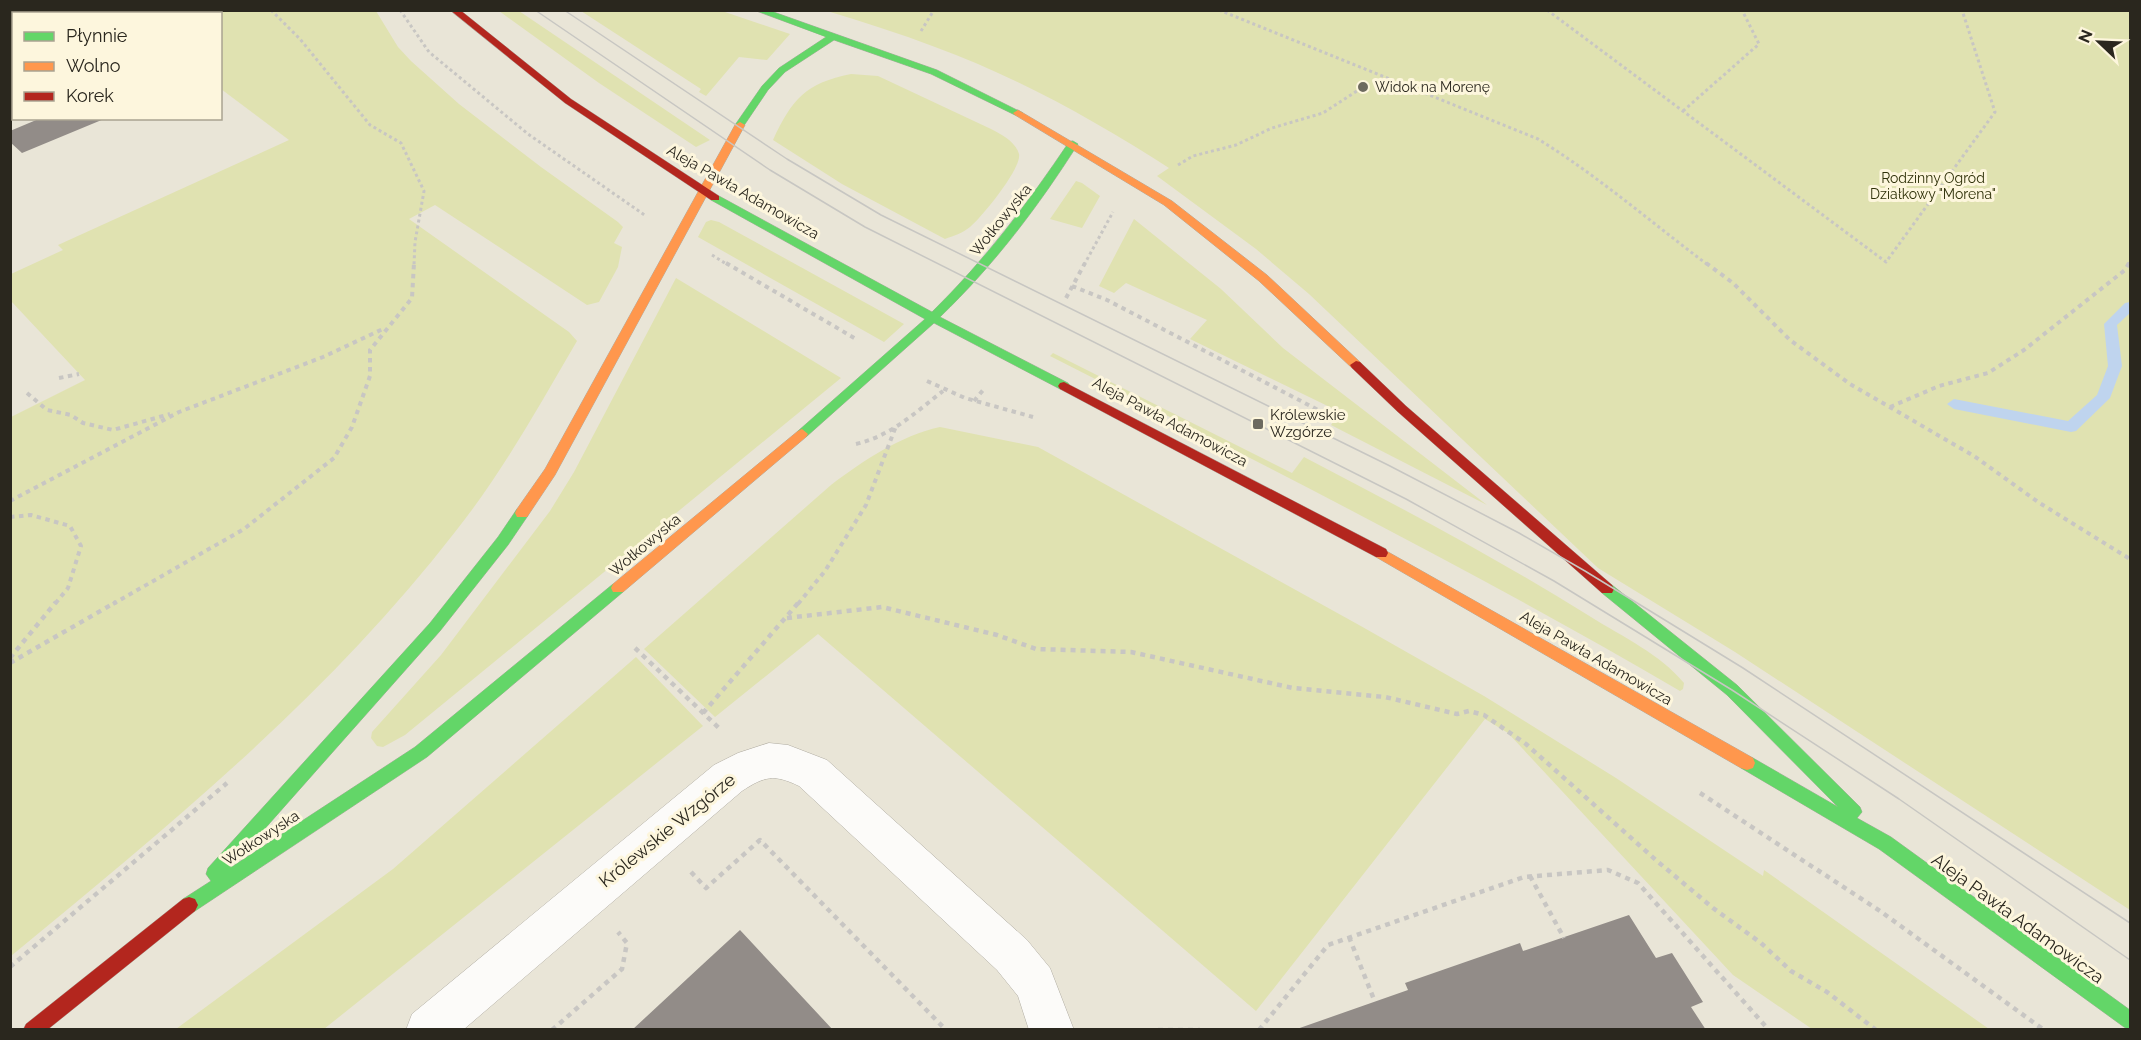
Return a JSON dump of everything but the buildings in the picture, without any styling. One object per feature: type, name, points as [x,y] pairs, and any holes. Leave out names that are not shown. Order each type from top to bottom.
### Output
[{"type":"main road","name":"Aleja Pawła Adamowicza","points":[[454,10],[568,101],[702,191],[935,319],[1351,536],[1885,843],[2130,1021]]},
{"type":"main road","name":"Aleja Pawła Adamowicza","points":[[758,10],[934,72],[1014,110],[1168,203],[1263,278],[1402,409],[1576,563],[1732,690],[1885,843]]},
{"type":"main road","name":"Wołkowyska","points":[[182,910],[435,627],[503,541],[550,472],[663,268],[729,141],[765,88],[782,70],[833,36]]},
{"type":"main road","name":"Wołkowyska","points":[[32,1029],[182,910],[421,752],[844,400],[935,319],[1025,219],[1049,186],[1073,144]]},
{"type":"street","points":[[754,762],[775,759],[813,773],[1012,955],[1035,983],[1052,1029]]},
{"type":"street","name":"Królewskie Wzgórze","points":[[428,1029],[728,778],[754,762]]},
{"type":"path","points":[[10,663],[243,529],[334,458],[352,426],[370,376],[370,350],[412,298],[415,242],[424,191],[401,143],[370,124],[300,39],[271,10]]},
{"type":"path","points":[[400,10],[429,52],[528,134],[653,221]]},
{"type":"path","points":[[1219,10],[1538,139],[1578,164],[1624,202],[1733,283],[1791,340],[1850,384],[1974,456],[2038,502],[2130,560]]},
{"type":"path","points":[[1547,10],[1886,262],[1995,112],[1962,10]]},
{"type":"path","points":[[1683,111],[1759,44],[1742,10]]},
{"type":"path","points":[[1177,166],[1193,156],[1236,145],[1272,128],[1323,113],[1363,87]]},
{"type":"path","points":[[1066,298],[1116,206]]},
{"type":"path","points":[[704,251],[866,344]]},
{"type":"path","points":[[1889,407],[1939,386],[1988,373],[2033,343],[2125,270],[2130,262]]},
{"type":"path","points":[[1072,286],[1107,300],[1322,412]]},
{"type":"path","points":[[27,393],[47,410],[71,415],[83,423],[113,429],[179,412],[323,357],[386,328]]},
{"type":"path","points":[[58,378],[79,374]]},
{"type":"path","points":[[929,382],[944,391],[1035,418]]},
{"type":"path","points":[[865,443],[896,426],[944,391]]},
{"type":"path","points":[[10,501],[179,412]]},
{"type":"path","points":[[703,713],[787,618],[825,571],[866,506],[896,426]]},
{"type":"path","points":[[10,517],[31,515],[70,526],[81,546],[68,588],[10,658]]},
{"type":"path","points":[[787,618],[882,607],[997,635],[1036,649],[1131,652],[1293,688],[1385,697],[1457,714],[1468,711],[1484,715],[1526,744],[1657,861],[1713,908],[1761,943],[1791,971],[1827,992],[1876,1029]]},
{"type":"path","points":[[635,648],[754,762]]},
{"type":"path","points":[[10,967],[142,858],[234,777]]},
{"type":"path","points":[[1690,786],[1880,911],[2044,1029]]},
{"type":"path","points":[[686,866],[706,888],[760,840],[946,1029]]},
{"type":"path","points":[[1259,1029],[1328,945],[1530,876],[1608,870],[1638,883],[1769,1029]]},
{"type":"path","points":[[1530,876],[1564,938]]},
{"type":"path","points":[[552,1029],[622,969],[627,943],[614,928]]},
{"type":"path","points":[[1349,937],[1375,1002]]},
{"type":"path","points":[[1158,1029],[1200,1029]]},
{"type":"green space","points":[[376,11],[398,47],[459,104],[618,222],[623,227],[614,243],[622,247],[618,267],[599,302],[587,305],[435,205],[409,219],[569,332],[577,341],[519,439],[472,510],[406,592],[355,649],[301,704],[188,808],[11,956],[11,417],[85,380],[11,301],[11,274],[63,250],[58,245],[289,140],[222,90],[222,12],[133,12]]},
{"type":"green space","points":[[499,11],[519,11],[710,140],[696,147],[599,83]]},
{"type":"green space","points":[[581,11],[722,11],[790,34],[767,60],[739,57],[706,96],[699,92],[701,89]]},
{"type":"green space","name":"Rodzinny Ogród Działkowy \"Morena\"","points":[[827,11],[2130,11],[2130,910],[1735,652],[1598,568],[1309,294],[1256,249],[1157,176],[1169,168],[1085,117],[996,72],[922,42]]},
{"type":"green space","points":[[851,74],[878,76],[991,129],[1014,145],[1019,154],[1014,170],[976,222],[958,234],[945,239],[842,184],[773,140],[794,103],[802,95],[822,82]]},
{"type":"green space","points":[[1076,181],[1100,196],[1082,228],[1050,219]]},
{"type":"green space","points":[[1134,219],[1221,289],[1283,348],[1487,505],[1331,425],[1340,412],[1190,339],[1207,320],[1126,283],[1114,293],[1099,286]]},
{"type":"green space","points":[[711,220],[719,222],[904,324],[884,342],[698,237],[706,222]]},
{"type":"green space","points":[[676,278],[841,378],[405,735],[383,747],[377,746],[371,738],[372,732],[441,655],[550,511],[574,472]]},
{"type":"green space","points":[[1053,353],[1292,473],[1304,457],[1377,495],[1521,575],[1640,647],[1664,663],[1684,683],[1683,689],[1680,691],[1525,603],[1368,519],[1050,356]]},
{"type":"green space","points":[[940,427],[1038,447],[1484,696],[1616,778],[1763,876],[1764,870],[1989,1029],[1812,1029],[1733,975],[1508,733],[1485,719],[1256,1011],[818,634],[715,717],[644,649],[831,485],[883,450],[911,436]]},
{"type":"green space","points":[[636,657],[703,726],[324,1029],[176,1029],[393,869]]},
{"type":"waterway","points":[[1954,404],[2071,427],[2103,398],[2115,366],[2110,324],[2130,306]]},
{"type":"tram line","points":[[535,10],[770,170],[865,227],[1406,499],[1554,581],[1732,690],[1899,799],[2130,960]]},
{"type":"tram line","points":[[564,10],[787,159],[881,215],[1388,465],[1519,533],[1585,571],[1743,668],[2130,923]]},
{"type":"traffic: fast","points":[[758,10],[934,72],[1018,113]]},
{"type":"traffic: fast","points":[[740,125],[765,88],[782,70],[833,36]]},
{"type":"traffic: fast","points":[[802,434],[916,335],[950,301],[1015,228],[1045,188],[1073,144]]},
{"type":"traffic: fast","points":[[715,198],[935,319],[1064,386]]},
{"type":"traffic: fast","points":[[214,874],[435,627],[503,541],[522,513]]},
{"type":"traffic: fast","points":[[189,905],[421,752],[618,588]]},
{"type":"traffic: fast","points":[[1607,589],[1732,690],[1854,812]]},
{"type":"traffic: fast","points":[[1747,763],[1885,843],[2130,1021]]},
{"type":"traffic: slow","points":[[1018,113],[1168,203],[1263,278],[1356,365]]},
{"type":"traffic: slow","points":[[522,513],[550,472],[740,125]]},
{"type":"traffic: slow","points":[[618,588],[802,434]]},
{"type":"traffic: slow","points":[[1381,553],[1747,763]]},
{"type":"traffic: jam","points":[[454,10],[568,101],[715,198]]},
{"type":"traffic: jam","points":[[1356,365],[1402,409],[1607,589]]},
{"type":"traffic: jam","points":[[1064,386],[1381,553]]},
{"type":"traffic: jam","points":[[32,1030],[189,905]]},
{"type":"place","name":"Widok na Morenę","points":[[1363,87]]},
{"type":"place","name":"Królewskie Wzgórze","points":[[1258,424]]}]
